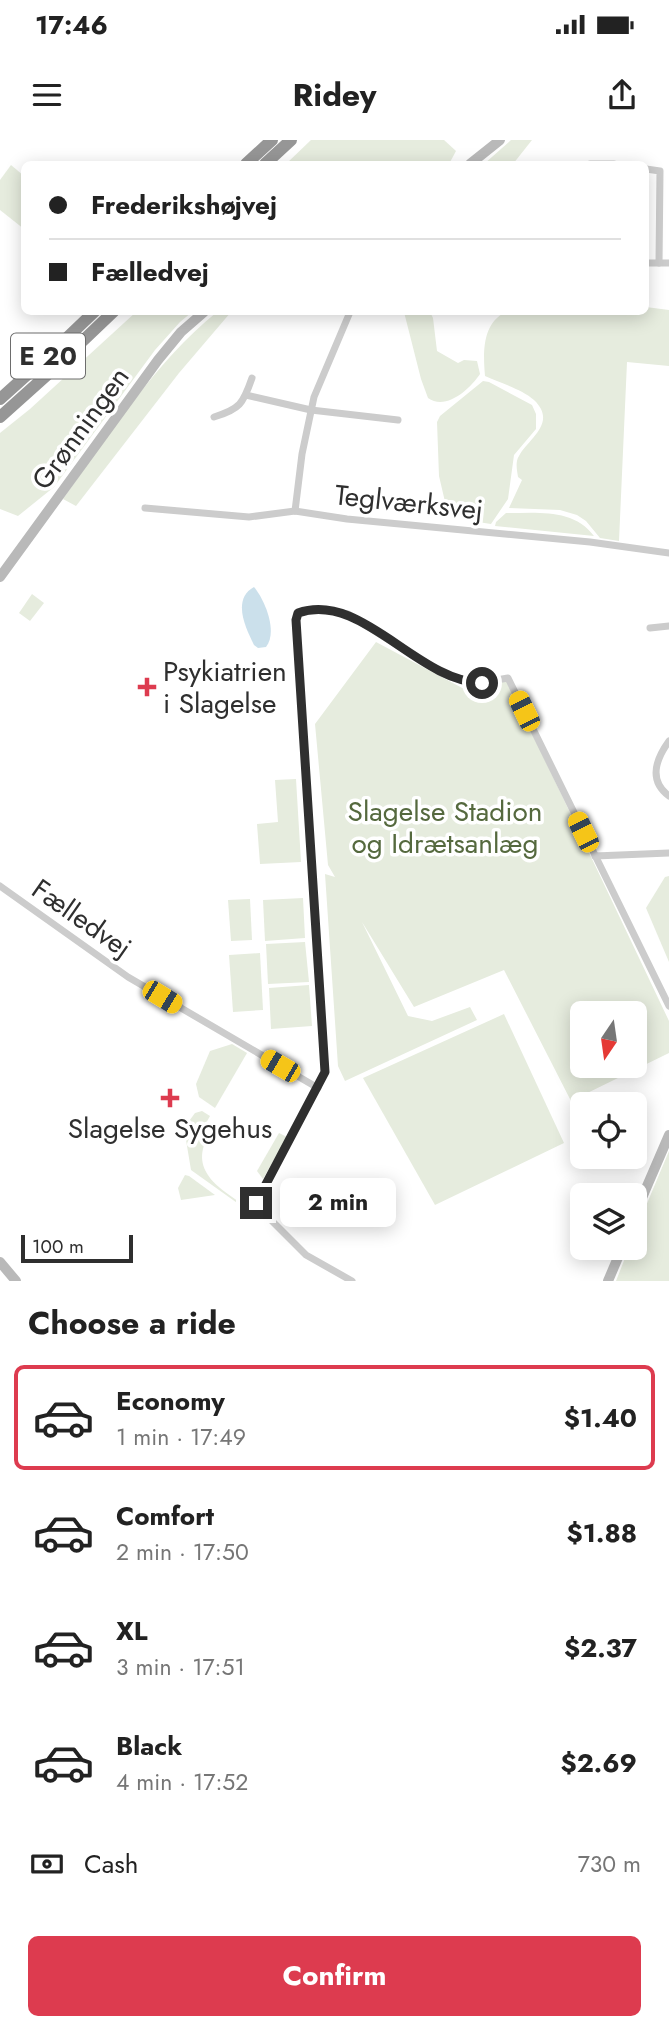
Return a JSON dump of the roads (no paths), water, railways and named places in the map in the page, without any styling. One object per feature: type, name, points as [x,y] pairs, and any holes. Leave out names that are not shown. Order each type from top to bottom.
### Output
[{"type":"highway","points":[[249,161],[272,140]]},
{"type":"highway","points":[[268,161],[291,140]]},
{"type":"highway","name":"E 20","points":[[0,399],[91,315]]},
{"type":"highway","name":"E 20","points":[[0,416],[110,315]]},
{"type":"main road","points":[[474,161],[500,140]]},
{"type":"main road","name":"Grønningen","points":[[0,576],[140,382],[181,332],[201,315]]},
{"type":"main road","points":[[647,1186],[669,1135]]},
{"type":"main road","points":[[608,1281],[617,1260]]},
{"type":"main road","points":[[0,1262],[16,1281]]},
{"type":"street","points":[[649,169],[660,171],[659,263]]},
{"type":"street","points":[[649,263],[669,263]]},
{"type":"street","points":[[295,512],[311,410],[349,315]]},
{"type":"street","points":[[214,417],[233,411],[246,395],[252,378]]},
{"type":"street","points":[[246,395],[311,410],[398,420]]},
{"type":"street","name":"Teglværksvej","points":[[145,508],[249,517],[295,512],[583,541],[669,553]]},
{"type":"street","points":[[352,1281],[306,1255],[256,1203],[325,1072],[298,613],[321,609],[348,614],[441,673],[455,679],[482,683],[508,678],[669,1006]]},
{"type":"street","points":[[650,628],[669,626]]},
{"type":"street","points":[[669,741],[659,755],[656,775],[658,784],[669,796]]},
{"type":"street","points":[[594,856],[669,853]]},
{"type":"street","name":"Fælledvej","points":[[0,886],[128,977],[318,1088]]},
{"type":"water","points":[[254,587],[269,616],[271,633],[266,647],[258,648],[254,645],[242,614],[243,599]]},
{"type":"place","name":"Psykiatrien i Slagelse","points":[[147,687]]},
{"type":"place","name":"Slagelse Sygehus","points":[[170,1098]]},
{"type":"park label","name":"Slagelse Stadion og Idrætsanlæg","points":[[445,827]]}]
